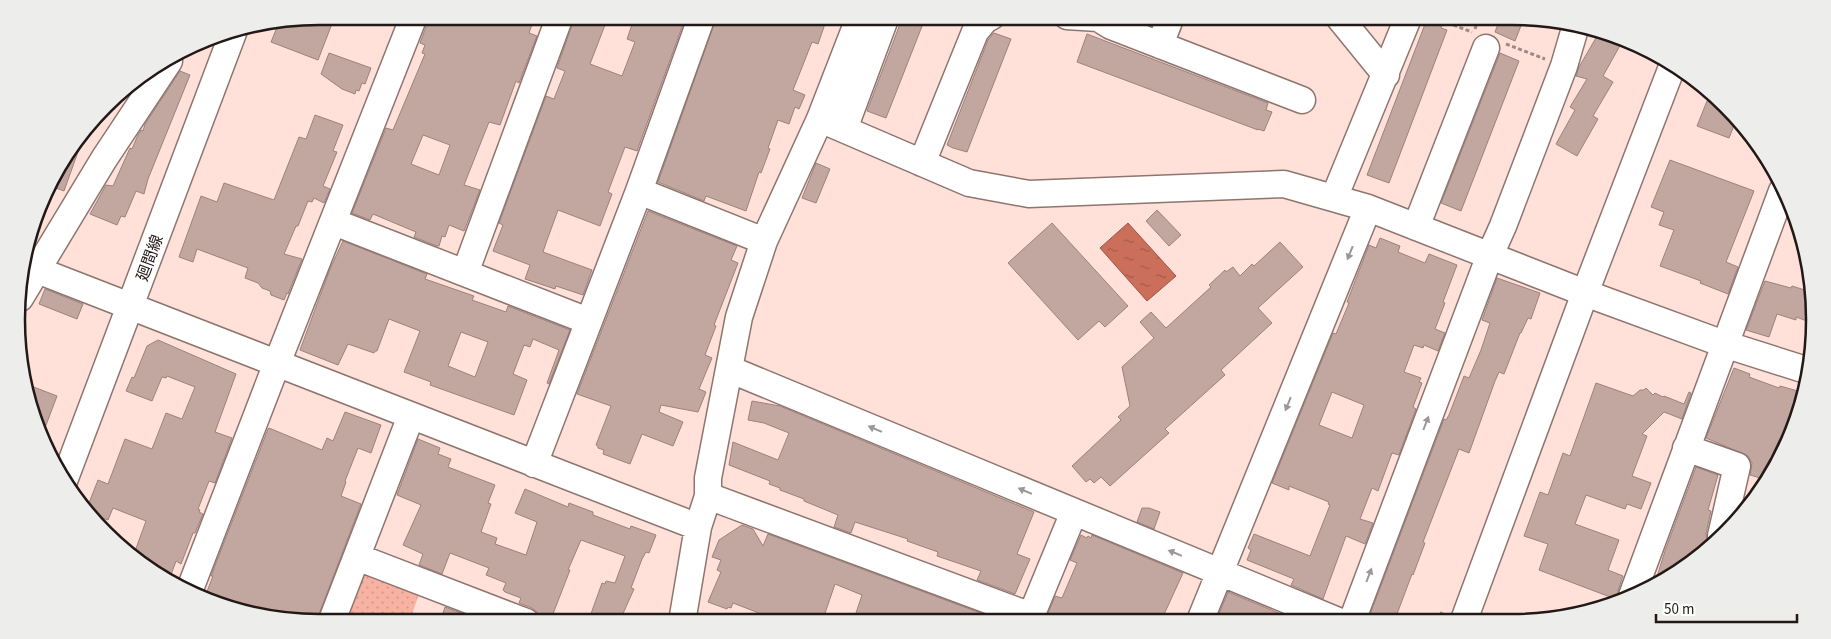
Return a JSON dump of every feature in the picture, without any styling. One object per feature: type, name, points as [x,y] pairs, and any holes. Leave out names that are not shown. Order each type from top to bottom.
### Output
[{"type":"street","points":[[192,585],[411,25]]},
{"type":"street","points":[[465,273],[557,25]]},
{"type":"street","points":[[534,464],[639,191],[699,25]]},
{"type":"street","points":[[689,614],[698,527],[708,496],[708,478],[739,317],[764,241],[820,118],[856,25]]},
{"type":"street","points":[[844,129],[883,25]]},
{"type":"street","points":[[922,163],[975,32],[981,25]]},
{"type":"street","points":[[1110,25],[1302,100]]},
{"type":"street","points":[[1160,45],[1168,25]]},
{"type":"street","points":[[1345,25],[1386,75]]},
{"type":"street","points":[[1334,198],[1405,25]]},
{"type":"street","points":[[1354,614],[1490,255],[1503,226],[1564,66],[1574,32]]},
{"type":"street","name":"廻間線","points":[[67,472],[131,308],[231,39]]},
{"type":"street","points":[[1416,227],[1480,40]]},
{"type":"street","points":[[28,286],[104,159],[163,70]]},
{"type":"street","points":[[1466,614],[1585,293],[1670,72]]},
{"type":"street","points":[[820,118],[969,184],[1029,194],[1284,184],[1368,208],[1585,293],[1724,344],[1801,369]]},
{"type":"street","points":[[639,191],[764,241]]},
{"type":"street","points":[[1635,587],[1780,197]]},
{"type":"street","points":[[1203,614],[1368,208]]},
{"type":"street","points":[[334,222],[588,321]]},
{"type":"street","points":[[37,270],[698,527]]},
{"type":"street","points":[[729,369],[1321,614]]},
{"type":"street","points":[[335,614],[411,416]]},
{"type":"street","points":[[1686,448],[1737,466],[1724,524]]},
{"type":"street","points":[[708,496],[1019,614]]},
{"type":"street","points":[[1032,614],[1074,512]]},
{"type":"street","points":[[357,557],[500,614]]},
{"type":"path","points":[[1479,25],[1480,40]]},
{"type":"shaded area","points":[[364,574],[419,594],[412,614],[348,614]]},
{"type":"water","points":[[1128,223],[1176,276],[1147,301],[1100,248]]},
{"type":"building","points":[[332,25],[318,60],[271,42],[276,29]]},
{"type":"building","points":[[427,25],[532,25],[529,33],[537,36],[519,83],[516,81],[500,125],[489,122],[464,185],[480,190],[464,231],[449,225],[445,237],[442,236],[439,246],[414,237],[416,232],[373,214],[370,220],[352,213],[386,128],[393,130],[425,54],[422,53],[425,45],[420,43]],"holes":[[[423,135],[450,145],[439,175],[411,164]]]},
{"type":"building","points":[[572,25],[605,25],[590,64],[622,76],[635,42],[627,39],[632,25],[683,25],[637,151],[625,147],[608,192],[612,194],[600,226],[558,210],[543,252],[592,270],[583,295],[556,286],[555,289],[525,279],[530,265],[493,251],[503,225],[499,223],[546,96],[554,99],[565,71],[557,68]]},
{"type":"building","points":[[714,25],[825,25],[818,44],[812,42],[793,90],[805,95],[799,109],[795,107],[789,124],[778,120],[768,148],[770,149],[761,173],[759,172],[746,211],[706,196],[704,201],[658,182]]},
{"type":"building","points":[[900,25],[922,25],[886,118],[867,111]]},
{"type":"building","points":[[1425,25],[1442,25],[1441,28],[1447,30],[1389,183],[1367,175]]},
{"type":"building","points":[[1498,25],[1521,25],[1515,41],[1495,32]]},
{"type":"building","points":[[994,33],[1011,39],[967,152],[953,148],[947,145],[988,40]]},
{"type":"building","points":[[1087,34],[1268,103],[1266,110],[1272,112],[1264,131],[1077,62]]},
{"type":"building","points":[[1596,38],[1620,46],[1603,76],[1613,82],[1593,116],[1598,119],[1577,156],[1556,144],[1575,110],[1570,107],[1587,79],[1576,76],[1579,67]]},
{"type":"building","points":[[329,53],[371,68],[365,84],[362,83],[359,91],[356,90],[355,94],[342,89],[321,74]]},
{"type":"building","points":[[1500,53],[1519,61],[1461,211],[1441,203]]},
{"type":"building","points":[[180,71],[190,75],[148,179],[144,194],[136,191],[125,217],[121,216],[117,225],[90,214],[106,185],[113,186],[130,148],[132,149],[141,130],[143,131],[145,124]]},
{"type":"building","points":[[1707,101],[1720,111],[1734,126],[1729,138],[1697,126]]},
{"type":"building","points":[[315,115],[343,125],[333,151],[337,152],[323,186],[330,189],[324,203],[314,198],[312,202],[308,201],[284,254],[302,259],[284,300],[271,295],[270,291],[262,288],[258,283],[245,278],[248,268],[197,249],[193,262],[179,257],[201,196],[217,202],[224,183],[274,200],[299,137],[306,139]]},
{"type":"building","points":[[78,151],[64,191],[56,188]]},
{"type":"building","points":[[1670,160],[1754,191],[1726,262],[1738,267],[1728,294],[1700,283],[1701,281],[1660,266],[1674,230],[1659,225],[1664,212],[1651,207]]},
{"type":"building","points":[[816,163],[830,169],[816,203],[802,198]]},
{"type":"building","points":[[1157,210],[1181,235],[1169,246],[1146,221]]},
{"type":"building","points":[[648,211],[737,246],[731,260],[738,263],[714,325],[716,326],[705,355],[712,358],[699,389],[706,392],[698,412],[661,405],[659,412],[683,422],[673,446],[642,434],[630,464],[603,454],[604,450],[596,445],[611,406],[577,394]]},
{"type":"building","points":[[1052,223],[1128,306],[1105,327],[1099,321],[1078,340],[1008,263]]},
{"type":"building","points":[[1380,238],[1400,246],[1398,252],[1425,263],[1429,254],[1457,265],[1435,329],[1445,333],[1438,351],[1424,345],[1423,348],[1414,345],[1404,372],[1421,378],[1419,382],[1422,383],[1413,407],[1416,409],[1399,455],[1392,453],[1378,491],[1372,488],[1360,519],[1373,523],[1365,544],[1346,536],[1323,599],[1291,585],[1294,579],[1247,560],[1251,550],[1248,548],[1254,534],[1310,556],[1330,505],[1328,504],[1329,502],[1289,486],[1289,490],[1272,483],[1333,333],[1336,334],[1349,303],[1347,302],[1369,245],[1376,248]],"holes":[[[1332,392],[1364,405],[1352,438],[1319,425]]]},
{"type":"building","points":[[343,241],[427,274],[425,279],[474,296],[472,300],[506,312],[508,306],[570,330],[549,384],[547,383],[559,350],[533,339],[530,347],[524,345],[513,374],[527,380],[514,415],[430,385],[431,382],[404,372],[420,331],[389,319],[377,351],[374,353],[348,344],[338,365],[300,350],[330,269]],"holes":[[[461,332],[488,342],[475,377],[448,366]]]},
{"type":"building","points":[[1280,242],[1303,267],[1258,308],[1272,323],[1221,370],[1225,375],[1165,429],[1169,433],[1110,486],[1101,477],[1094,483],[1090,479],[1086,482],[1072,466],[1121,420],[1118,417],[1130,406],[1122,367],[1154,338],[1140,322],[1151,312],[1166,328],[1211,287],[1209,285],[1225,270],[1226,272],[1233,267],[1240,276]]},
{"type":"building","points":[[1497,278],[1540,293],[1531,319],[1528,318],[1520,333],[1504,374],[1499,372],[1495,381],[1469,453],[1459,449],[1397,614],[1370,614],[1444,419],[1446,420],[1449,415],[1464,376],[1469,378],[1481,350],[1490,323],[1482,320]]},
{"type":"building","points":[[1765,281],[1804,290],[1806,321],[1796,317],[1796,320],[1777,314],[1769,337],[1746,330]]},
{"type":"building","points":[[45,289],[83,304],[77,319],[39,304]]},
{"type":"building","points":[[158,340],[236,374],[215,432],[232,438],[215,483],[209,481],[198,509],[203,514],[195,533],[193,533],[181,564],[176,561],[171,574],[136,550],[146,521],[113,508],[108,520],[101,517],[89,503],[98,480],[108,484],[125,439],[152,449],[166,413],[182,419],[195,387],[167,376],[166,378],[162,377],[152,401],[126,391],[132,377],[134,378],[147,346]]},
{"type":"building","points":[[1734,368],[1750,374],[1749,377],[1779,388],[1780,386],[1797,391],[1784,432],[1760,478],[1750,475],[1752,463],[1748,456],[1706,438]]},
{"type":"building","points":[[1596,383],[1633,396],[1646,388],[1653,395],[1655,393],[1684,404],[1689,392],[1691,393],[1682,419],[1664,412],[1642,434],[1647,436],[1632,476],[1651,483],[1641,509],[1627,504],[1625,509],[1586,495],[1575,524],[1619,540],[1608,570],[1623,576],[1618,594],[1610,597],[1539,570],[1548,544],[1524,536],[1540,492],[1548,495],[1563,453],[1570,456]]},
{"type":"building","points":[[33,387],[57,396],[45,427]]},
{"type":"building","points":[[752,401],[780,406],[1034,512],[1017,554],[1030,559],[1015,594],[977,580],[981,571],[937,556],[938,552],[907,541],[908,539],[855,522],[851,533],[834,527],[838,515],[780,490],[780,488],[769,484],[770,481],[729,465],[733,442],[778,460],[789,433],[764,423],[748,420]]},
{"type":"building","points":[[345,412],[381,425],[371,453],[358,448],[345,481],[341,496],[361,504],[319,614],[262,608],[207,592],[213,576],[211,576],[268,429],[322,450],[327,438],[333,441]]},
{"type":"building","points":[[418,439],[440,448],[438,454],[451,459],[448,467],[495,485],[488,503],[491,504],[481,532],[497,538],[495,544],[526,555],[537,522],[515,513],[525,489],[568,507],[569,503],[593,512],[593,515],[630,529],[631,526],[656,535],[649,553],[646,552],[642,559],[631,588],[634,589],[623,614],[591,614],[602,583],[605,584],[606,581],[615,583],[625,556],[581,540],[568,570],[570,570],[553,614],[539,614],[532,608],[519,603],[521,598],[505,592],[503,590],[506,583],[486,575],[489,568],[450,553],[442,574],[419,565],[423,554],[403,545],[421,505],[397,495]]},
{"type":"building","points":[[1696,467],[1718,475],[1708,510],[1711,511],[1706,533],[1707,540],[1657,576]]},
{"type":"building","points":[[1142,508],[1149,508],[1160,512],[1154,529],[1137,522]]},
{"type":"building","points":[[742,525],[753,529],[763,546],[768,534],[983,614],[856,614],[862,595],[835,584],[825,614],[761,614],[733,603],[731,608],[728,607],[727,609],[708,602],[721,572],[717,570],[721,560],[712,557],[719,540]]},
{"type":"building","points":[[1081,535],[1091,538],[1092,535],[1183,573],[1164,614],[1048,614],[1055,596],[1062,598],[1077,563],[1070,560]]},
{"type":"building","points":[[1228,592],[1281,614],[1219,614]]},
{"type":"building","points":[[445,607],[464,614],[443,614]]}]
